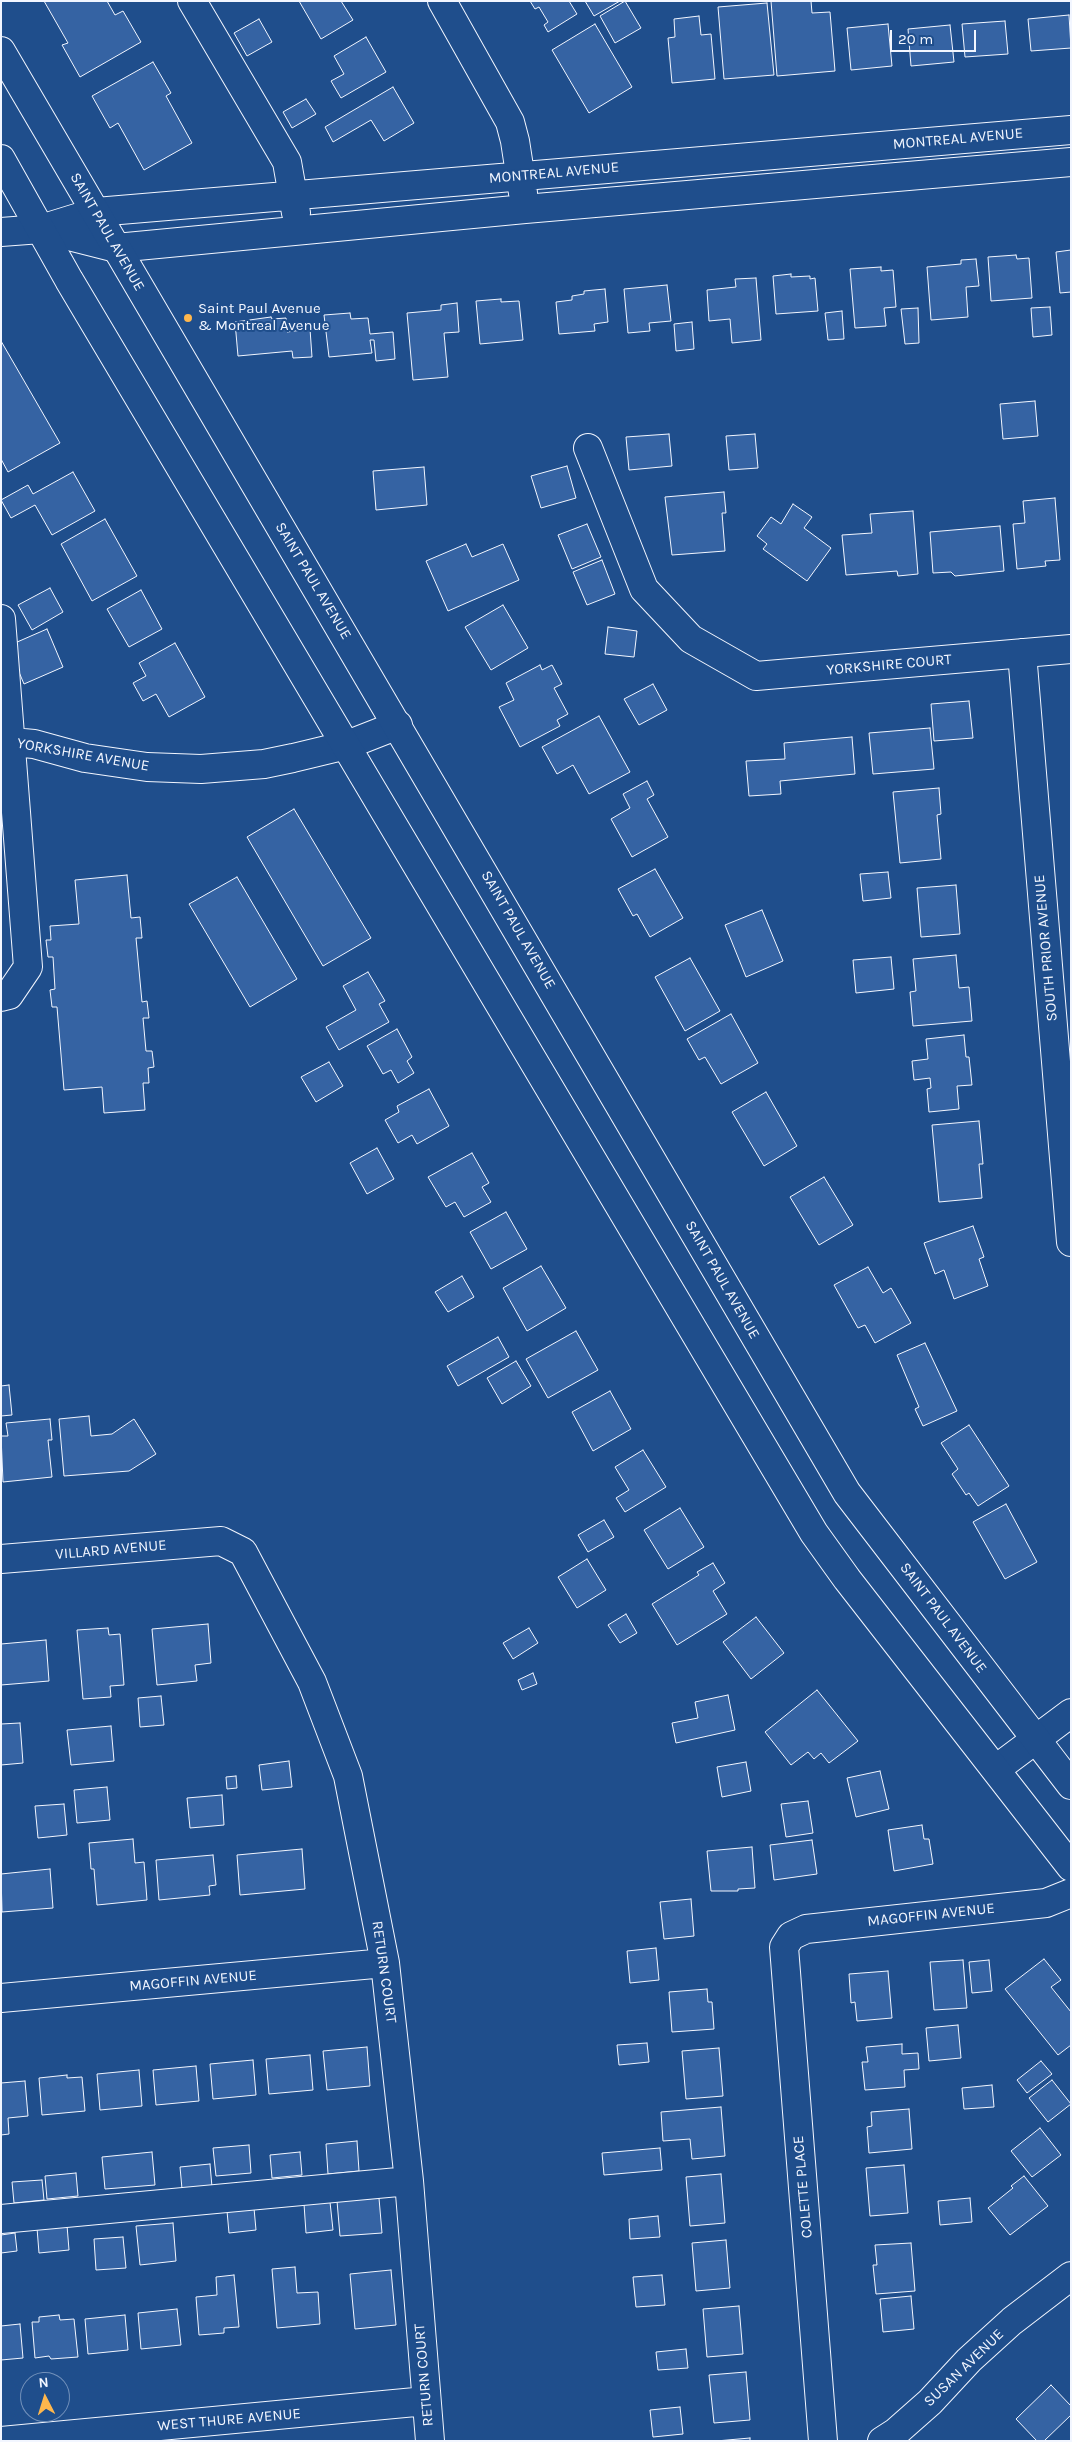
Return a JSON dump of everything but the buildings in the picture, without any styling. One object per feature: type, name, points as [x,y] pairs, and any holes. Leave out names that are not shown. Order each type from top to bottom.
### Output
[{"type":"street","points":[[192,1],[287,162],[299,231]]},
{"type":"street","points":[[442,1],[510,122],[521,176],[525,209]]},
{"type":"street","name":"SAINT PAUL AVENUE","points":[[1,51],[848,1493],[1071,1785]]},
{"type":"street","name":"MONTREAL AVENUE","points":[[1,232],[40,229],[96,212],[1071,130]]},
{"type":"street","points":[[1,159],[40,229],[814,1532],[847,1579],[1071,1866]]},
{"type":"street","name":"MONTREAL AVENUE","points":[[40,229],[116,248],[525,209],[1071,162]]},
{"type":"street","name":"YORKSHIRE COURT","points":[[588,448],[644,589],[691,639],[756,676],[1022,654]]},
{"type":"street","points":[[1,619],[6,741],[28,967],[9,995],[1,997]]},
{"type":"street","points":[[1022,654],[1071,649]]},
{"type":"street","name":"SOUTH PRIOR AVENUE","points":[[1022,654],[1071,1242]]},
{"type":"street","name":"YORKSHIRE AVENUE","points":[[6,741],[34,744],[85,758],[138,766],[201,769],[264,764],[347,745],[398,725]]},
{"type":"street","name":"VILLARD AVENUE","points":[[1,1559],[221,1541]]},
{"type":"street","name":"RETURN COURT","points":[[221,1541],[243,1552],[312,1682],[348,1776],[385,1964],[409,2181],[430,2441]]},
{"type":"street","points":[[996,1769],[1071,1713]]},
{"type":"street","name":"MAGOFFIN AVENUE","points":[[791,1936],[806,1929],[823,1926],[1046,1903],[1071,1893]]},
{"type":"street","name":"COLETTE PLACE","points":[[791,1936],[784,1948],[784,1962],[823,2441]]},
{"type":"street","name":"MAGOFFIN AVENUE","points":[[1,1998],[385,1964]]},
{"type":"street","points":[[1,2219],[409,2181]]},
{"type":"street","name":"SUSAN AVENUE","points":[[882,2441],[896,2432],[930,2402],[969,2360],[1012,2321],[1071,2276]]},
{"type":"street","name":"WEST THURE AVENUE","points":[[1,2441],[426,2401]]},
{"type":"place","name":"Saint Paul Avenue & Montreal Avenue","points":[[188,318]]}]
